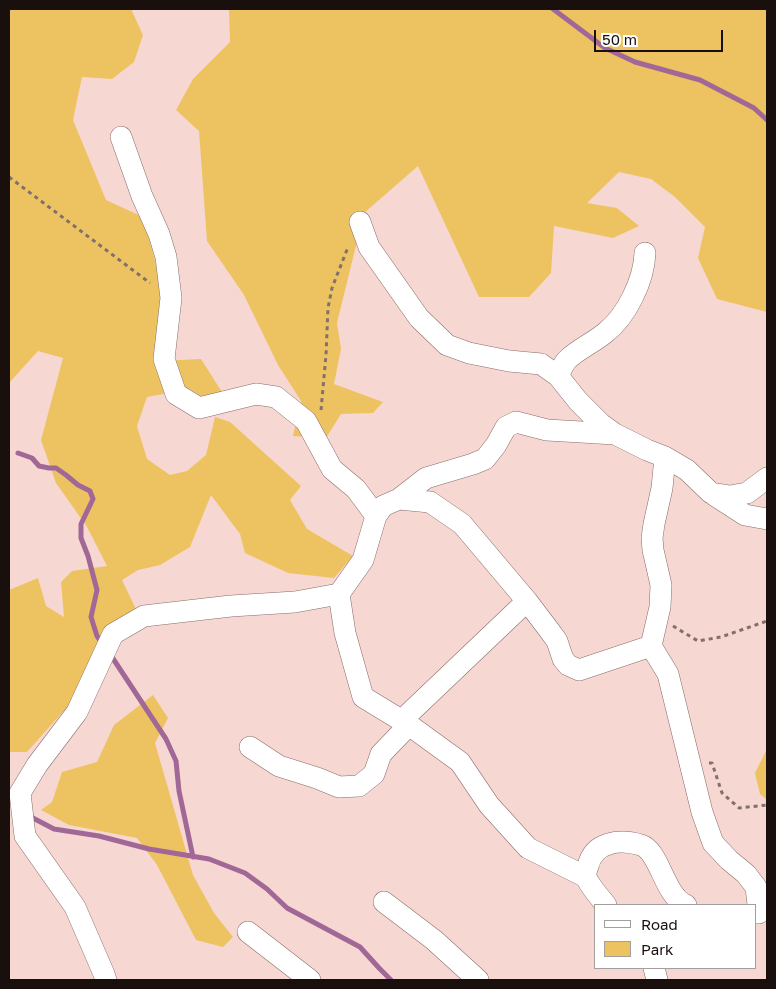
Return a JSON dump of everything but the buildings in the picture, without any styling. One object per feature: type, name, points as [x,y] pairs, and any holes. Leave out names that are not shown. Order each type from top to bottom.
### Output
[{"type":"street","points":[[121,137],[166,257],[171,298],[164,359],[176,394],[199,408],[256,394],[276,397],[306,421],[332,469],[356,489],[376,516]]},
{"type":"street","points":[[360,222],[369,247],[419,318],[447,345],[469,354],[541,364],[558,376],[600,424],[615,434],[687,470],[711,493],[745,515],[767,519]]},
{"type":"street","points":[[558,376],[567,360],[606,333],[622,315],[638,288],[645,253]]},
{"type":"street","points":[[586,877],[528,848],[490,805],[460,762],[405,723],[363,697],[345,633],[339,594],[363,560],[376,516],[383,506],[400,499],[426,478],[485,459],[496,445],[506,427],[516,422],[547,430],[615,434]]},
{"type":"street","points":[[664,457],[662,488],[652,538],[661,585],[660,606],[651,646],[668,674],[702,812],[713,843],[746,874],[756,887],[760,913]]},
{"type":"street","points":[[711,493],[730,496],[747,493],[767,478]]},
{"type":"street","points":[[400,499],[430,502],[462,524],[527,601],[557,641],[563,659],[568,665],[579,670],[651,646]]},
{"type":"street","points":[[106,980],[75,907],[25,836],[14,790],[37,764],[77,712],[113,634],[144,616],[231,606],[296,602],[339,594]]},
{"type":"street","points":[[250,747],[279,766],[339,787],[359,786],[374,774],[381,754],[405,723],[527,601]]},
{"type":"street","points":[[605,904],[598,897],[586,877],[586,870],[590,856],[601,847],[616,841],[643,845],[652,854],[670,889],[684,904]]},
{"type":"street","points":[[384,902],[434,940],[478,980]]},
{"type":"street","points":[[248,932],[310,980]]},
{"type":"path","points":[[9,177],[171,298]]},
{"type":"path","points":[[321,413],[328,308],[332,288],[343,258],[360,222]]},
{"type":"path","points":[[658,616],[698,641],[721,637],[767,621]]},
{"type":"path","points":[[691,763],[712,763],[722,793],[739,808],[767,805]]},
{"type":"green space","points":[[9,9],[131,9],[143,35],[134,62],[112,79],[82,77],[73,120],[106,200],[143,217],[160,279],[164,318],[158,361],[201,359],[222,392],[205,399],[190,389],[147,397],[137,426],[147,459],[170,475],[187,471],[206,455],[215,417],[230,422],[301,486],[290,500],[307,529],[353,556],[334,578],[288,573],[245,553],[240,534],[211,495],[190,547],[160,565],[138,570],[122,580],[136,609],[88,674],[69,705],[27,752],[10,752],[9,749],[9,590],[38,578],[46,606],[64,617],[61,582],[72,571],[107,566],[87,527],[56,483],[41,440],[63,358],[38,351],[9,383]]},
{"type":"green space","points":[[229,9],[767,9],[767,312],[717,299],[698,258],[705,227],[675,197],[651,179],[619,172],[587,203],[617,208],[639,226],[613,238],[554,226],[551,273],[529,297],[479,297],[418,166],[364,213],[337,323],[341,349],[334,384],[383,402],[373,413],[341,414],[326,438],[293,436],[301,401],[278,365],[244,295],[207,241],[199,131],[176,110],[193,79],[230,42]]},
{"type":"green space","points":[[153,695],[168,718],[155,743],[193,875],[214,913],[233,937],[223,947],[196,940],[157,865],[137,838],[69,825],[41,810],[52,802],[62,772],[97,762],[114,725]]},
{"type":"green space","points":[[767,749],[767,800],[760,794],[755,773]]},
{"type":"waterway","points":[[553,9],[605,48],[635,62],[700,80],[754,108],[767,120]]},
{"type":"waterway","points":[[18,453],[32,458],[39,466],[56,468],[78,485],[90,491],[93,499],[81,524],[81,538],[97,590],[91,617],[97,636],[102,643]]},
{"type":"waterway","points":[[110,654],[166,739],[176,761],[179,791],[193,857]]},
{"type":"waterway","points":[[29,816],[54,829],[99,836],[149,849],[209,859],[245,873],[267,889],[287,908],[360,947],[391,980]]}]
